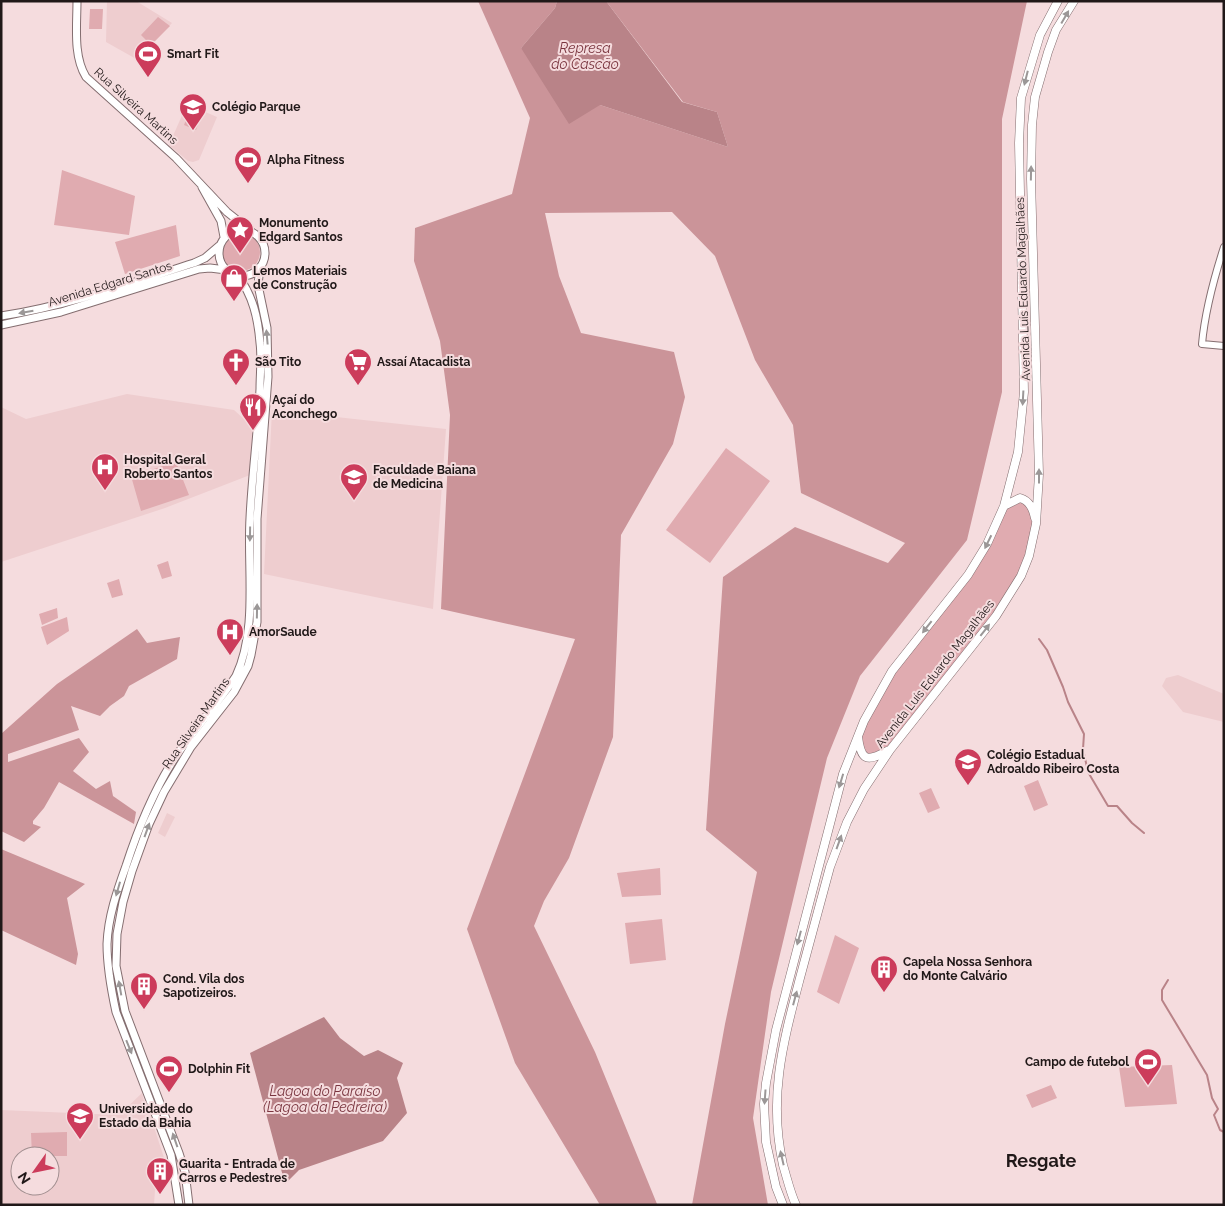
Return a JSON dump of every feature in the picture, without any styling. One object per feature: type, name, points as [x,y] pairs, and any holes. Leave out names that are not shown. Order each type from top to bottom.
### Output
[{"type":"main road","name":"Rua Silveira Martins","points":[[77,1],[78,54],[80,67],[86,78],[176,158],[227,212],[251,231]]},
{"type":"main road","name":"Avenida Luís Eduardo Magalhães","points":[[783,1205],[776,1187],[766,1142],[764,1104],[766,1083],[778,1021],[843,774],[858,735],[877,695],[892,671],[977,562],[987,544],[1004,506],[1018,452],[1024,392],[1019,143],[1021,98],[1040,36],[1058,1]]},
{"type":"main road","name":"Avenida Luís Eduardo Magalhães","points":[[796,1205],[786,1175],[780,1147],[776,1119],[777,1085],[782,1051],[803,966],[835,854],[852,810],[890,750],[996,616],[1021,576],[1029,556],[1036,524],[1039,474],[1032,125],[1035,97],[1045,60],[1056,30],[1074,1]]},
{"type":"main road","name":"Rua Silveira Martins","points":[[202,187],[221,221],[224,236]]},
{"type":"main road","points":[[242,229],[251,231],[260,237],[265,247],[265,258],[254,273],[238,276],[226,270],[221,263],[218,254],[219,246],[224,236],[232,231],[242,229]]},
{"type":"main road","name":"Avenida Edgard Santos","points":[[1,316],[67,302],[194,263],[210,255],[219,246]]},
{"type":"main road","name":"Rua Silveira Martins","points":[[188,1205],[185,1172],[179,1153],[125,1011],[116,966],[117,934],[123,902],[132,871],[149,824],[164,792],[191,747],[234,692],[252,655],[256,622],[257,519],[268,377],[266,328],[258,285],[260,267]]},
{"type":"main road","name":"Avenida Edgard Santos","points":[[1,325],[79,307],[199,269],[226,270]]},
{"type":"main road","name":"Rua Silveira Martins","points":[[179,1205],[171,1156],[116,1012],[110,989],[107,941],[112,912],[121,881],[134,840],[150,803],[174,760],[236,676],[247,645],[250,519],[258,426],[260,344],[253,302],[238,276]]},
{"type":"main road","points":[[1004,506],[1020,498],[1028,501],[1036,524]]},
{"type":"main road","points":[[858,735],[861,754],[867,758],[873,758],[890,750]]},
{"type":"main road","points":[[175,1178],[182,1183],[188,1205]]},
{"type":"street","points":[[1224,247],[1210,297],[1202,344],[1224,346]]},
{"type":"shaded area","points":[[107,1],[136,1],[172,23],[138,60],[106,42]]},
{"type":"shaded area","points":[[478,1],[557,1],[555,8],[521,48],[600,105],[728,147],[717,112],[683,102],[606,1],[1027,1],[1002,119],[1002,392],[967,540],[860,676],[827,758],[771,992],[753,1118],[768,1205],[692,1205],[725,1024],[757,872],[706,830],[723,577],[795,527],[888,563],[905,543],[801,493],[793,425],[755,360],[715,256],[672,212],[545,213],[559,276],[581,333],[674,352],[685,397],[673,444],[621,535],[613,737],[569,858],[544,901],[534,926],[595,1052],[657,1204],[600,1205],[515,1063],[467,929],[575,639],[441,609],[450,415],[440,341],[414,261],[415,228],[512,194],[530,118]]},
{"type":"shaded area","points":[[90,9],[103,9],[102,29],[89,29]]},
{"type":"shaded area","points":[[158,17],[170,26],[151,45],[141,35]]},
{"type":"shaded area","name":"Colégio Parque","points":[[187,104],[217,117],[199,160],[193,162],[188,161],[169,145]]},
{"type":"shaded area","points":[[191,107],[203,112],[196,130],[184,125]]},
{"type":"shaded area","points":[[62,170],[135,196],[129,235],[54,225]]},
{"type":"shaded area","points":[[176,225],[180,256],[125,274],[115,242]]},
{"type":"shaded area","points":[[241,233],[255,238],[260,252],[255,266],[241,271],[227,266],[222,252],[227,238]]},
{"type":"shaded area","name":"Hospital Geral Roberto Santos","points":[[127,394],[234,410],[254,428],[250,475],[165,508],[1,562],[1,407],[26,419]]},
{"type":"shaded area","name":"Faculdade Baiana de Medicina","points":[[272,410],[446,429],[433,609],[264,574]]},
{"type":"shaded area","points":[[726,448],[770,481],[710,563],[666,530]]},
{"type":"shaded area","points":[[176,462],[189,495],[141,511],[131,476]]},
{"type":"shaded area","points":[[1020,498],[1034,515],[1029,556],[996,616],[901,737],[873,758],[860,749],[864,721],[877,695],[968,575],[1004,506]]},
{"type":"shaded area","points":[[168,561],[172,576],[162,579],[157,565]]},
{"type":"shaded area","points":[[119,579],[123,595],[112,598],[107,583]]},
{"type":"shaded area","points":[[57,608],[58,618],[42,625],[39,614]]},
{"type":"shaded area","points":[[67,617],[69,631],[47,645],[41,627]]},
{"type":"shaded area","points":[[137,629],[147,643],[180,637],[177,659],[129,686],[124,696],[100,716],[71,706],[79,730],[8,754],[8,762],[79,738],[89,752],[73,771],[96,789],[110,781],[113,796],[136,812],[134,824],[59,782],[44,808],[33,821],[33,824],[41,827],[24,842],[1,831],[1,734],[57,684]]},
{"type":"shaded area","points":[[1178,675],[1224,694],[1224,722],[1183,712],[1162,686],[1166,678]]},
{"type":"shaded area","points":[[1038,780],[1048,805],[1034,811],[1024,786]]},
{"type":"shaded area","points":[[931,788],[940,808],[928,813],[919,793]]},
{"type":"shaded area","points":[[167,813],[175,817],[165,837],[158,833]]},
{"type":"shaded area","points":[[1,849],[85,884],[67,898],[78,954],[76,965],[1,930]]},
{"type":"shaded area","points":[[660,868],[661,895],[622,897],[617,873]]},
{"type":"shaded area","points":[[662,919],[666,960],[630,964],[625,923]]},
{"type":"shaded area","points":[[835,935],[859,948],[839,1004],[817,992]]},
{"type":"shaded area","name":"Campo de futebol","points":[[1172,1065],[1177,1104],[1125,1107],[1119,1067]]},
{"type":"shaded area","points":[[1051,1085],[1057,1098],[1032,1108],[1026,1095]]},
{"type":"shaded area","name":"Universidade do Estado da Bahia","points":[[142,1093],[167,1172],[155,1190],[154,1205],[1,1205],[1,1110],[119,1115]]},
{"type":"shaded area","points":[[67,1132],[67,1156],[60,1156],[60,1146],[32,1146],[31,1133]]},
{"type":"water","name":"Represa do Cascão","points":[[557,1],[606,1],[682,102],[717,112],[728,147],[600,105],[569,124],[521,48],[555,8]]},
{"type":"water","name":"Lagoa do Paraíso (Lagoa da Pedreira)","points":[[324,1017],[340,1038],[364,1056],[378,1050],[403,1063],[397,1078],[407,1113],[383,1141],[299,1170],[285,1184],[250,1053]]},
{"type":"waterway","points":[[1039,639],[1047,650],[1068,702],[1084,734],[1083,749],[1088,772],[1108,806],[1117,806],[1144,833]]},
{"type":"waterway","points":[[1168,980],[1162,990],[1162,1000],[1207,1075],[1212,1098],[1218,1109],[1214,1115],[1220,1130],[1224,1132]]},
{"type":"place","name":"Smart Fit","points":[[148,78]]},
{"type":"place","name":"Colégio Parque","points":[[193,131]]},
{"type":"place","name":"Alpha Fitness","points":[[248,184]]},
{"type":"place","name":"Monumento Edgard Santos","points":[[240,254]]},
{"type":"place","name":"Lemos Materiais de Construção","points":[[234,302]]},
{"type":"place","name":"São Tito","points":[[236,386]]},
{"type":"place","name":"Assaí Atacadista","points":[[358,386]]},
{"type":"place","name":"Açaí do Aconchego","points":[[253,431]]},
{"type":"place","name":"Hospital Geral Roberto Santos","points":[[105,491]]},
{"type":"place","name":"Faculdade Baiana de Medicina","points":[[354,501]]},
{"type":"place","name":"AmorSaude","points":[[230,656]]},
{"type":"place","name":"Colégio Estadual Adroaldo Ribeiro Costa","points":[[968,786]]},
{"type":"place","name":"Capela Nossa Senhora do Monte Calvário","points":[[884,993]]},
{"type":"place","name":"Cond. Vila dos Sapotizeiros.","points":[[144,1010]]},
{"type":"place","name":"Campo de futebol","points":[[1148,1086]]},
{"type":"place","name":"Dolphin Fit","points":[[169,1093]]},
{"type":"place","name":"Universidade do Estado da Bahia","points":[[80,1140]]},
{"type":"place","name":"Guarita - Entrada de Carros e Pedestres","points":[[160,1195]]},
{"type":"district","name":"Resgate","points":[[1041,1161]]}]
